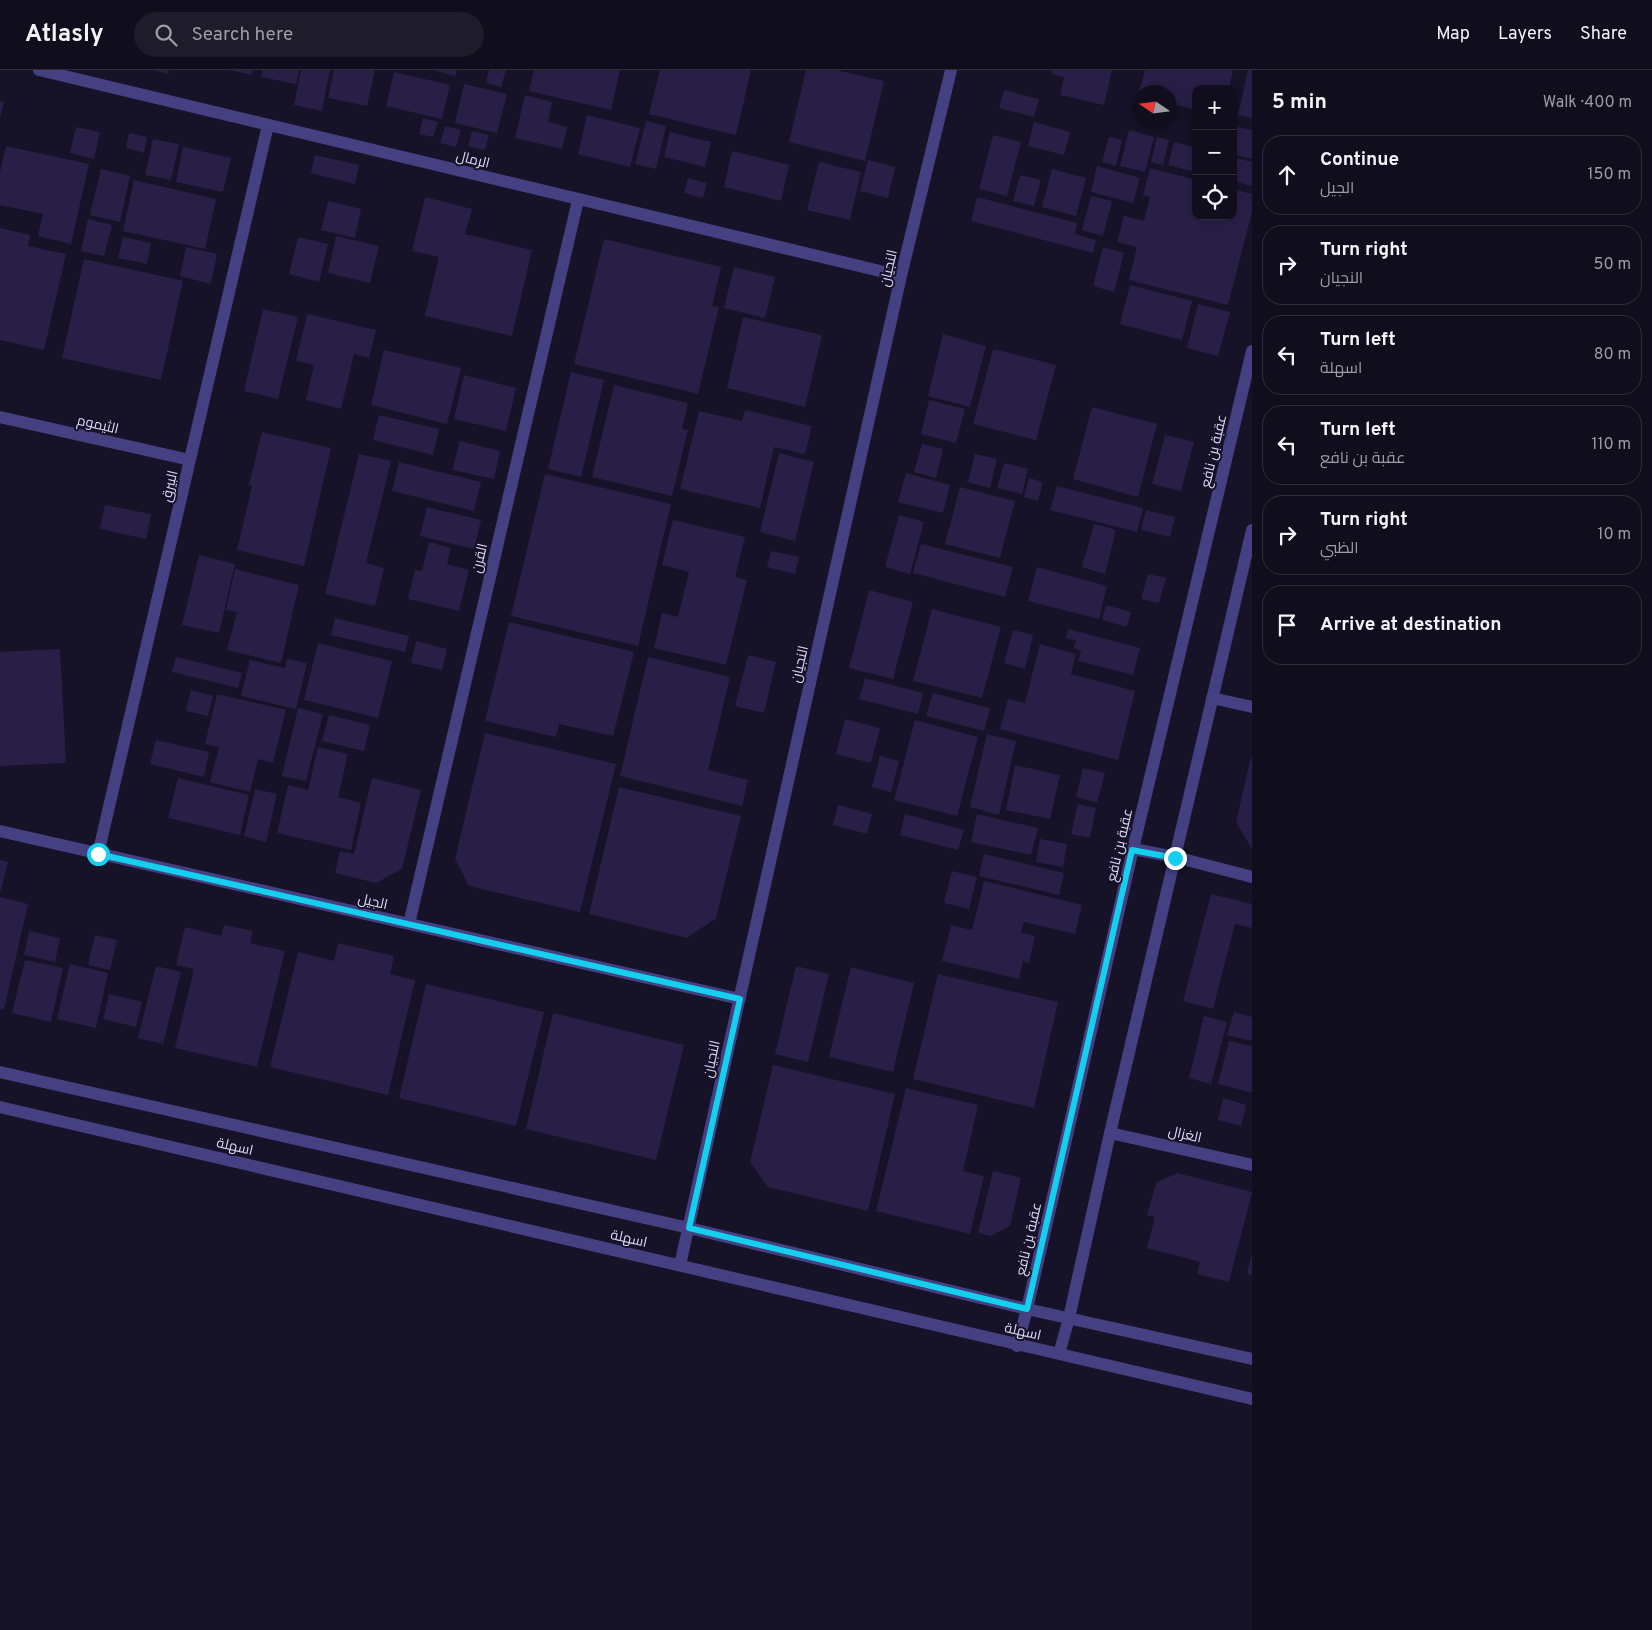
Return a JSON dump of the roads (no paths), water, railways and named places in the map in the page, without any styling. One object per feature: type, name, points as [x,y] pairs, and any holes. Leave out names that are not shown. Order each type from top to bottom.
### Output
[{"type":"street","name":"الرمال","points":[[39,70],[901,276]]},
{"type":"street","name":"النجيان","points":[[680,1265],[901,276],[951,70]]},
{"type":"street","name":"البيرق","points":[[98,854],[268,125]]},
{"type":"street","name":"القرن","points":[[409,924],[578,200]]},
{"type":"street","name":"عقبة بن نافع","points":[[1017,1346],[1132,850],[1252,351]]},
{"type":"street","name":"الثيموم","points":[[0,416],[190,460]]},
{"type":"street","points":[[1059,1354],[1069,1318],[1110,1133],[1252,530]]},
{"type":"street","points":[[1212,698],[1252,707]]},
{"type":"street","name":"الجيل","points":[[0,831],[740,999]]},
{"type":"street","points":[[1132,850],[1175,858],[1252,877]]},
{"type":"street","name":"اسهلة","points":[[0,1072],[689,1228],[1027,1309],[1252,1359]]},
{"type":"street","name":"اسهلة","points":[[0,1107],[680,1265],[1017,1346],[1252,1399]]},
{"type":"street","name":"الغزال","points":[[1110,1133],[1252,1165]]}]
